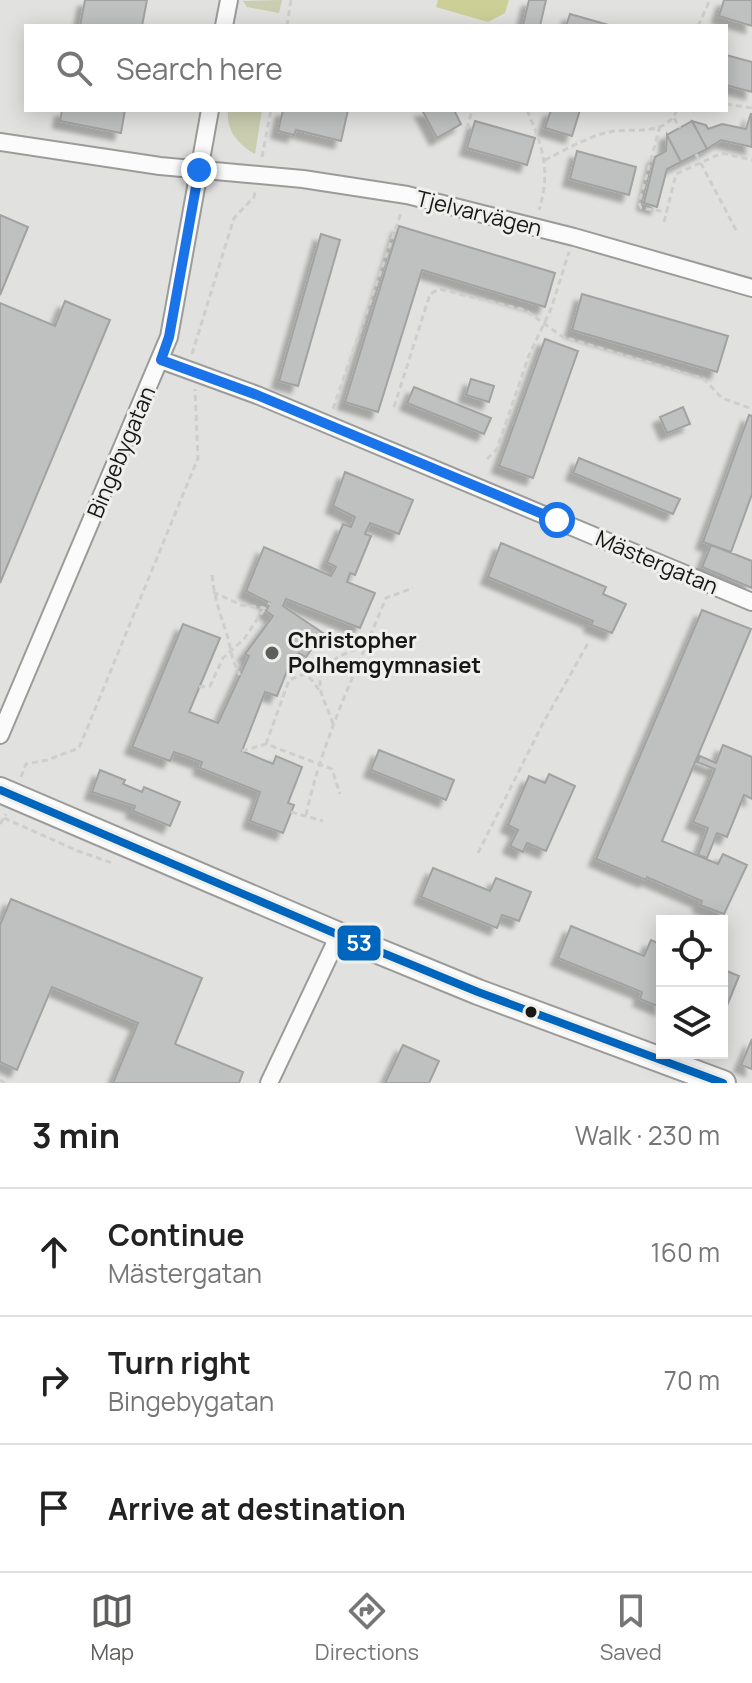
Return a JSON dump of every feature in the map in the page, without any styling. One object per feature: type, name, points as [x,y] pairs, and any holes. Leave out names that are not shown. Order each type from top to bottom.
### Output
[{"type":"main road","points":[[6,793],[478,992],[723,1083]]},
{"type":"street","points":[[224,24],[229,0]]},
{"type":"street","name":"Bingebygatan","points":[[0,735],[169,337],[210,112]]},
{"type":"street","name":"Tjelvarvägen","points":[[0,142],[407,195],[574,237],[752,288]]},
{"type":"street","name":"Mästergatan","points":[[161,360],[327,424],[752,602]]},
{"type":"street","points":[[269,1083],[339,935]]},
{"type":"path","points":[[287,24],[291,0]]},
{"type":"path","points":[[699,24],[710,0]]},
{"type":"path","points":[[728,104],[752,108]]},
{"type":"path","points":[[6,793],[26,764],[79,748],[168,536],[198,458],[195,390],[190,370],[193,351],[234,218],[254,197],[271,112]]},
{"type":"path","points":[[467,129],[471,112]]},
{"type":"path","points":[[528,112],[545,160],[546,186],[533,227]]},
{"type":"path","points":[[545,160],[610,131],[632,132],[660,126],[674,118],[676,112]]},
{"type":"path","points":[[674,118],[680,128]]},
{"type":"path","points":[[660,126],[639,203],[641,208],[666,212]]},
{"type":"path","points":[[664,222],[676,174],[722,153],[752,160]]},
{"type":"path","points":[[696,154],[736,230]]},
{"type":"path","points":[[327,424],[407,195]]},
{"type":"path","points":[[487,459],[497,449],[543,323],[551,309],[574,237]]},
{"type":"path","points":[[394,407],[430,294],[439,289],[525,310],[563,337],[704,379],[722,398],[752,409]]},
{"type":"path","points":[[212,575],[213,592],[240,675]]},
{"type":"path","points":[[306,815],[333,724],[386,598],[413,588]]},
{"type":"path","points":[[213,592],[241,605],[265,608]]},
{"type":"path","points":[[199,687],[210,686],[223,658],[232,653],[270,603]]},
{"type":"path","points":[[478,853],[541,727],[588,643]]},
{"type":"path","points":[[321,693],[320,679],[326,666],[333,659],[367,645]]},
{"type":"path","points":[[266,744],[289,680],[304,674],[321,693],[333,724]]},
{"type":"path","points":[[312,680],[320,679]]},
{"type":"path","points":[[242,751],[266,744],[332,769],[340,794]]},
{"type":"path","points":[[291,812],[323,821]]},
{"type":"path","points":[[0,1080],[5,1083]]},
{"type":"shaded area","points":[[282,0],[279,13],[247,7],[243,1]]},
{"type":"shaded area","points":[[438,0],[509,0],[505,13],[488,22],[436,7]]},
{"type":"shaded area","points":[[228,112],[262,112],[255,154],[234,136]]},
{"type":"building","points":[[85,0],[147,0],[142,24],[80,24]]},
{"type":"building","points":[[529,0],[546,0],[540,24],[523,24]]},
{"type":"building","points":[[724,0],[752,0],[752,26],[719,16]]},
{"type":"building","points":[[570,14],[605,24],[567,24]]},
{"type":"building","points":[[728,56],[752,62],[752,92],[728,86]]},
{"type":"building","points":[[62,112],[125,112],[121,133],[60,121]]},
{"type":"building","points":[[283,112],[348,112],[341,141],[296,130],[294,135],[278,131]]},
{"type":"building","points":[[423,112],[455,112],[461,124],[437,138]]},
{"type":"building","points":[[550,112],[579,112],[572,136],[545,128]]},
{"type":"building","points":[[751,113],[752,147],[721,140],[707,149],[692,121],[706,125],[708,129],[722,124],[746,129]]},
{"type":"building","points":[[475,121],[535,138],[527,165],[467,148]]},
{"type":"building","points":[[692,121],[707,149],[681,162],[667,135]]},
{"type":"building","points":[[667,135],[681,162],[667,169],[657,207],[644,203],[655,157],[666,151]]},
{"type":"building","points":[[577,151],[636,167],[629,195],[570,179]]},
{"type":"building","points":[[0,215],[28,227],[0,295]]},
{"type":"building","points":[[399,226],[555,273],[545,307],[422,270],[378,412],[345,402]]},
{"type":"building","points":[[321,234],[340,240],[298,386],[279,381]]},
{"type":"building","points":[[582,294],[728,336],[717,372],[572,330]]},
{"type":"building","points":[[65,301],[110,320],[0,583],[0,303],[55,326]]},
{"type":"building","points":[[545,339],[578,351],[533,478],[499,466]]},
{"type":"building","points":[[471,379],[494,386],[489,402],[466,395]]},
{"type":"building","points":[[414,387],[491,418],[484,434],[407,403]]},
{"type":"building","points":[[683,407],[690,424],[667,433],[660,417]]},
{"type":"building","points":[[749,415],[752,416],[752,494],[731,552],[703,542]]},
{"type":"building","points":[[579,458],[680,499],[673,514],[573,473]]},
{"type":"building","name":"Christopher Polhemgymnasiet","points":[[345,472],[413,500],[399,534],[370,523],[365,534],[371,536],[355,575],[350,573],[347,582],[375,593],[360,628],[286,599],[283,606],[323,633],[306,657],[299,653],[287,671],[277,696],[265,692],[242,751],[273,764],[276,756],[302,767],[288,803],[294,805],[283,833],[250,821],[260,792],[200,768],[202,762],[174,752],[170,761],[132,747],[183,624],[220,638],[189,712],[218,723],[249,656],[245,654],[273,616],[266,611],[270,603],[246,591],[264,547],[331,576],[336,567],[327,562],[343,524],[351,527],[355,517],[333,506]]},
{"type":"building","points":[[501,543],[606,587],[603,594],[626,604],[612,633],[591,625],[593,621],[488,577]]},
{"type":"building","points":[[711,545],[752,561],[752,588],[702,567]]},
{"type":"building","points":[[702,610],[751,629],[662,841],[718,864],[723,854],[747,865],[724,914],[647,877],[646,880],[596,859]]},
{"type":"building","points":[[723,745],[752,757],[752,799],[744,795],[727,837],[717,833],[707,858],[698,855],[708,828],[693,822],[715,769],[697,762],[700,756],[716,763]]},
{"type":"building","points":[[379,750],[454,780],[446,800],[371,770]]},
{"type":"building","points":[[100,770],[125,780],[123,784],[142,792],[144,787],[180,802],[170,826],[133,811],[135,806],[92,792]]},
{"type":"building","points":[[549,774],[575,786],[546,851],[527,843],[523,852],[510,846],[518,830],[508,825],[529,776],[545,783]]},
{"type":"building","points":[[433,868],[490,891],[496,878],[531,892],[519,921],[502,915],[497,928],[421,897]]},
{"type":"building","points":[[11,899],[202,978],[175,1044],[243,1072],[239,1083],[113,1083],[138,1023],[52,987],[17,1070],[0,1062],[0,925]]},
{"type":"building","points":[[571,926],[644,956],[651,940],[656,942],[656,1006],[640,999],[642,992],[558,958]]},
{"type":"building","points":[[728,971],[739,976],[728,1003]]},
{"type":"building","points":[[752,1039],[752,1069],[741,1065]]},
{"type":"building","points":[[403,1045],[439,1061],[429,1083],[385,1083]]},
{"type":"transit line","name":"53","points":[[0,790],[478,992],[723,1083]]},
{"type":"place","name":"Christopher Polhemgymnasiet","points":[[272,653]]},
{"type":"route","points":[[199,170],[169,337],[161,360],[257,395],[557,520]]}]
